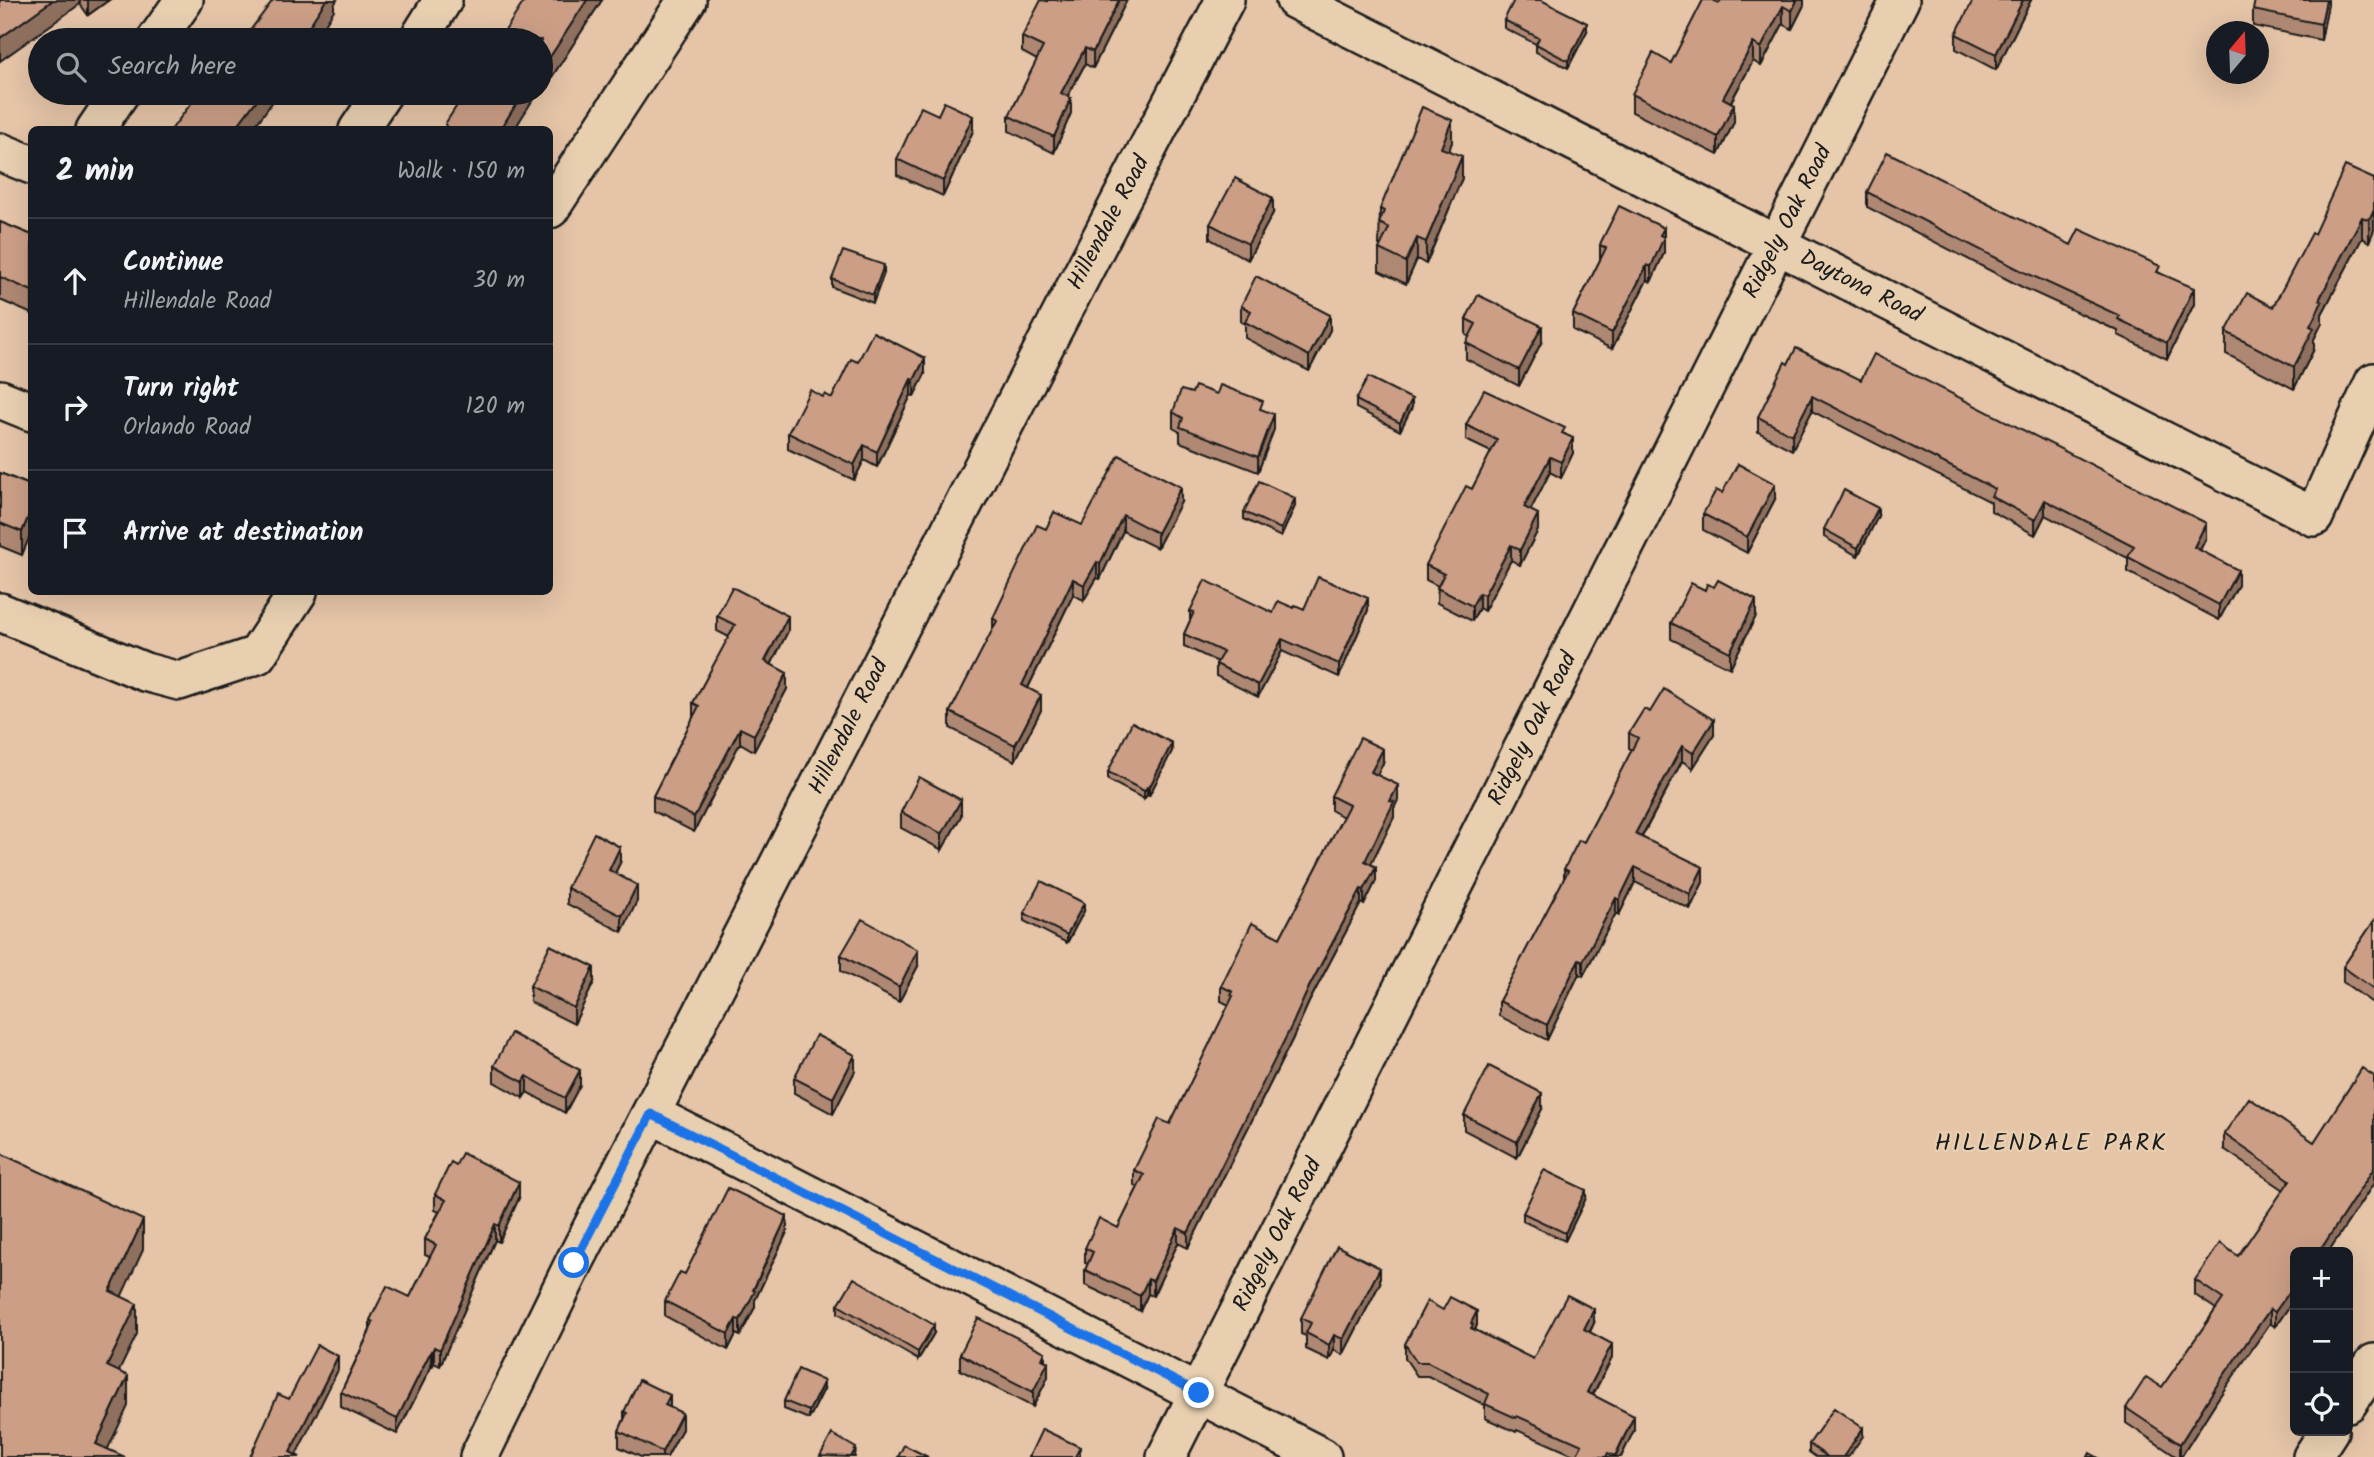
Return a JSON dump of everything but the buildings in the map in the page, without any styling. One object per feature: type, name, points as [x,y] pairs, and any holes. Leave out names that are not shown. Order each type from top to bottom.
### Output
[{"type":"street","points":[[164,28],[184,0]]},
{"type":"street","points":[[426,28],[443,0]]},
{"type":"street","points":[[553,204],[687,0]]},
{"type":"street","name":"Hillendale Road","points":[[479,1457],[574,1263],[1225,0]]},
{"type":"street","name":"Daytona Road","points":[[1295,0],[2314,517],[2374,382]]},
{"type":"street","name":"Ridgely Oak Road","points":[[1166,1457],[1900,0]]},
{"type":"street","points":[[98,126],[112,105]]},
{"type":"street","points":[[361,126],[375,105]]},
{"type":"street","points":[[0,152],[28,163]]},
{"type":"street","points":[[0,399],[28,410]]},
{"type":"street","points":[[0,612],[145,672],[179,681],[257,655],[296,595]]},
{"type":"street","points":[[651,1114],[1322,1457]]},
{"type":"street","points":[[2353,1395],[2374,1363]]},
{"type":"street","points":[[2312,1457],[2326,1436]]},
{"type":"district","name":"HILLENDALE PARK","points":[[2051,1143]]},
{"type":"route","points":[[574,1263],[651,1114],[1199,1393]]}]
